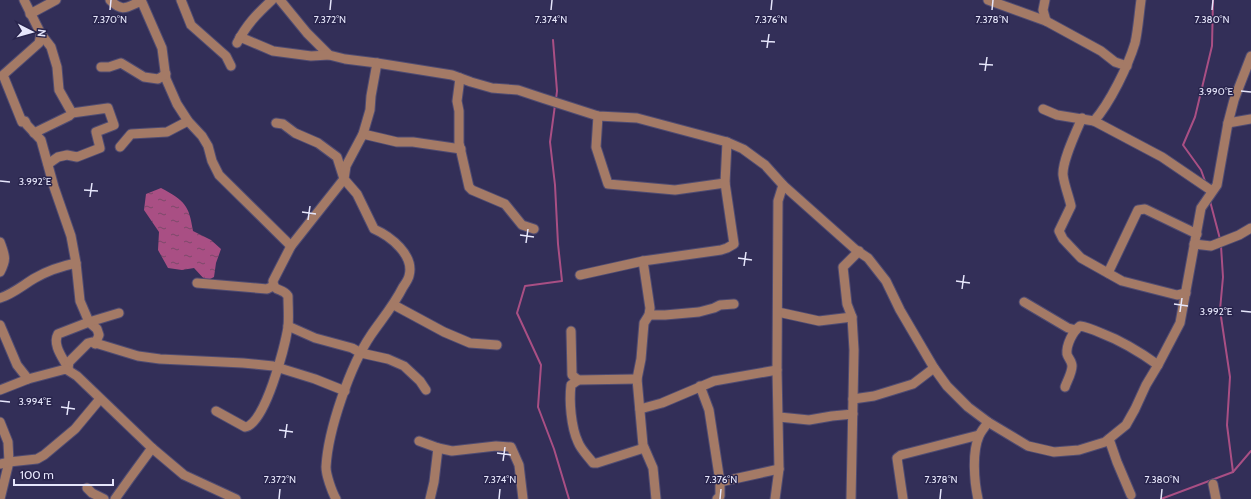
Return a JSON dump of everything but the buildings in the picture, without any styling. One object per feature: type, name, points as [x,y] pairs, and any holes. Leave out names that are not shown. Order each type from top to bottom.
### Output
[{"type":"street","points":[[24,0],[41,34],[51,47],[57,67],[59,90],[72,112]]},
{"type":"street","points":[[30,14],[56,0]]},
{"type":"street","points":[[110,0],[117,7],[124,8],[141,0],[162,48],[166,79],[177,104],[208,146],[212,161],[219,175],[291,246]]},
{"type":"street","points":[[180,0],[191,25],[226,56],[231,66]]},
{"type":"street","points":[[272,0],[251,20],[239,40],[273,51],[312,56],[328,55],[345,59],[452,75],[492,88],[518,90],[598,116],[637,118],[727,142],[743,149],[765,165],[783,186],[868,258],[886,281],[900,310],[934,368],[946,386],[968,408],[1028,446],[1054,452],[1079,450],[1105,442],[1126,425],[1180,322],[1201,208],[1217,185],[1228,123],[1234,100],[1251,56]]},
{"type":"street","points":[[280,0],[307,34],[328,55]]},
{"type":"street","points":[[988,0],[1046,22],[1100,51],[1115,62],[1126,66]]},
{"type":"street","points":[[1045,0],[1043,10],[1046,22]]},
{"type":"street","points":[[1094,121],[1104,110],[1126,66],[1135,43],[1141,0]]},
{"type":"street","points":[[41,34],[39,43],[3,75],[22,122],[25,121],[41,140],[70,236],[76,263],[80,301],[89,322],[97,329],[99,335],[95,344]]},
{"type":"street","points":[[1115,62],[1122,74]]},
{"type":"street","points":[[101,67],[109,67],[121,63],[144,77],[158,79],[166,74]]},
{"type":"street","points":[[216,411],[245,427],[251,425],[260,414],[279,368],[288,326],[288,296],[283,291],[276,289],[273,280],[291,246],[344,179],[346,166],[363,134],[370,110],[377,63]]},
{"type":"street","points":[[460,78],[457,101],[460,111],[459,143],[469,187],[505,204],[522,225],[534,229]]},
{"type":"street","points":[[34,133],[69,116],[72,112],[108,108],[114,125],[96,132],[100,148],[77,157],[67,155],[58,157],[48,164]]},
{"type":"street","points":[[1043,109],[1057,115],[1094,121],[1162,157],[1212,191]]},
{"type":"street","points":[[598,116],[596,147],[608,184],[675,190],[725,183]]},
{"type":"street","points":[[1082,118],[1064,165],[1063,175],[1071,206],[1059,231],[1063,239],[1081,258],[1122,281],[1177,295],[1186,293]]},
{"type":"street","points":[[1228,123],[1251,119]]},
{"type":"street","points":[[120,147],[131,134],[167,132],[188,120]]},
{"type":"street","points":[[276,123],[283,124],[295,133],[318,143],[337,157],[344,179],[357,194],[374,229],[385,234],[401,248],[409,265],[409,276],[394,305],[370,336],[361,353],[338,411],[329,443],[326,469],[336,499]]},
{"type":"street","points":[[363,134],[397,142],[413,142],[461,149]]},
{"type":"street","points":[[580,276],[643,261],[721,250],[734,244],[725,183],[727,142]]},
{"type":"street","points":[[775,499],[779,469],[777,370],[778,201],[783,186]]},
{"type":"street","points":[[1108,272],[1138,210],[1145,209],[1197,234]]},
{"type":"street","points":[[1194,244],[1211,246],[1239,235],[1251,228]]},
{"type":"street","points":[[0,242],[6,257],[0,272]]},
{"type":"street","points":[[851,499],[854,350],[852,317],[847,304],[843,267],[859,251]]},
{"type":"street","points":[[643,261],[650,308],[649,315],[644,323],[641,359],[636,379],[644,448],[653,468],[656,499]]},
{"type":"street","points":[[0,298],[49,272],[76,263]]},
{"type":"street","points":[[197,283],[267,289],[274,286]]},
{"type":"street","points":[[1024,302],[1068,328],[1076,330]]},
{"type":"street","points":[[649,315],[699,312],[720,305],[734,304]]},
{"type":"street","points":[[394,305],[444,332],[470,343],[497,345]]},
{"type":"street","points":[[778,312],[819,320],[852,317]]},
{"type":"street","points":[[119,313],[89,322],[58,334],[56,344],[67,368],[152,448],[184,475],[236,499]]},
{"type":"street","points":[[0,325],[17,365],[28,379]]},
{"type":"street","points":[[288,326],[315,338],[352,348],[361,353],[404,366],[420,381],[426,390]]},
{"type":"street","points":[[1065,387],[1072,366],[1071,361],[1067,356],[1068,348],[1076,330],[1080,326],[1112,337],[1128,345],[1158,365]]},
{"type":"street","points":[[571,331],[572,375],[578,380]]},
{"type":"street","points":[[0,390],[28,379],[67,368],[70,362],[88,343],[92,342],[138,356],[160,360],[243,363],[279,368],[315,379],[345,391]]},
{"type":"street","points":[[853,399],[874,396],[913,384],[934,368]]},
{"type":"street","points":[[640,409],[662,403],[714,381],[777,370]]},
{"type":"street","points":[[636,379],[578,380],[572,385],[569,396],[574,431],[578,443],[593,463],[644,448]]},
{"type":"street","points":[[700,386],[709,410],[720,482],[720,496],[717,499]]},
{"type":"street","points":[[0,464],[36,459],[44,455],[75,429],[100,399]]},
{"type":"street","points":[[778,418],[809,420],[853,414]]},
{"type":"street","points":[[0,422],[8,442],[9,462],[0,499]]},
{"type":"street","points":[[978,499],[974,467],[976,443],[979,435],[988,422]]},
{"type":"street","points":[[903,499],[897,458],[901,455],[979,435]]},
{"type":"street","points":[[1109,439],[1131,495]]},
{"type":"street","points":[[419,441],[452,451],[496,446],[511,447],[519,465],[523,499]]},
{"type":"street","points":[[115,499],[152,448]]},
{"type":"street","points":[[430,499],[434,482],[438,448]]},
{"type":"street","points":[[720,482],[779,469]]},
{"type":"street","points":[[1213,484],[1216,499]]},
{"type":"street","points":[[87,488],[92,493],[104,499]]},
{"type":"water","points":[[161,188],[181,200],[190,215],[193,231],[211,240],[221,249],[216,263],[214,277],[206,281],[194,268],[182,270],[168,268],[158,250],[159,232],[144,210],[146,194]]},
{"type":"waterway","points":[[1205,181],[1201,170],[1183,145],[1195,117],[1212,46],[1213,0]]},
{"type":"waterway","points":[[553,40],[557,91],[556,99]]},
{"type":"waterway","points":[[555,105],[550,142],[555,185],[558,244],[562,281],[525,286],[517,313],[541,365],[538,407],[554,449],[569,499]]},
{"type":"waterway","points":[[1210,201],[1220,239]]},
{"type":"waterway","points":[[1221,246],[1223,277],[1220,310],[1230,377],[1227,425],[1233,472]]},
{"type":"waterway","points":[[1161,499],[1233,472],[1251,451]]}]
